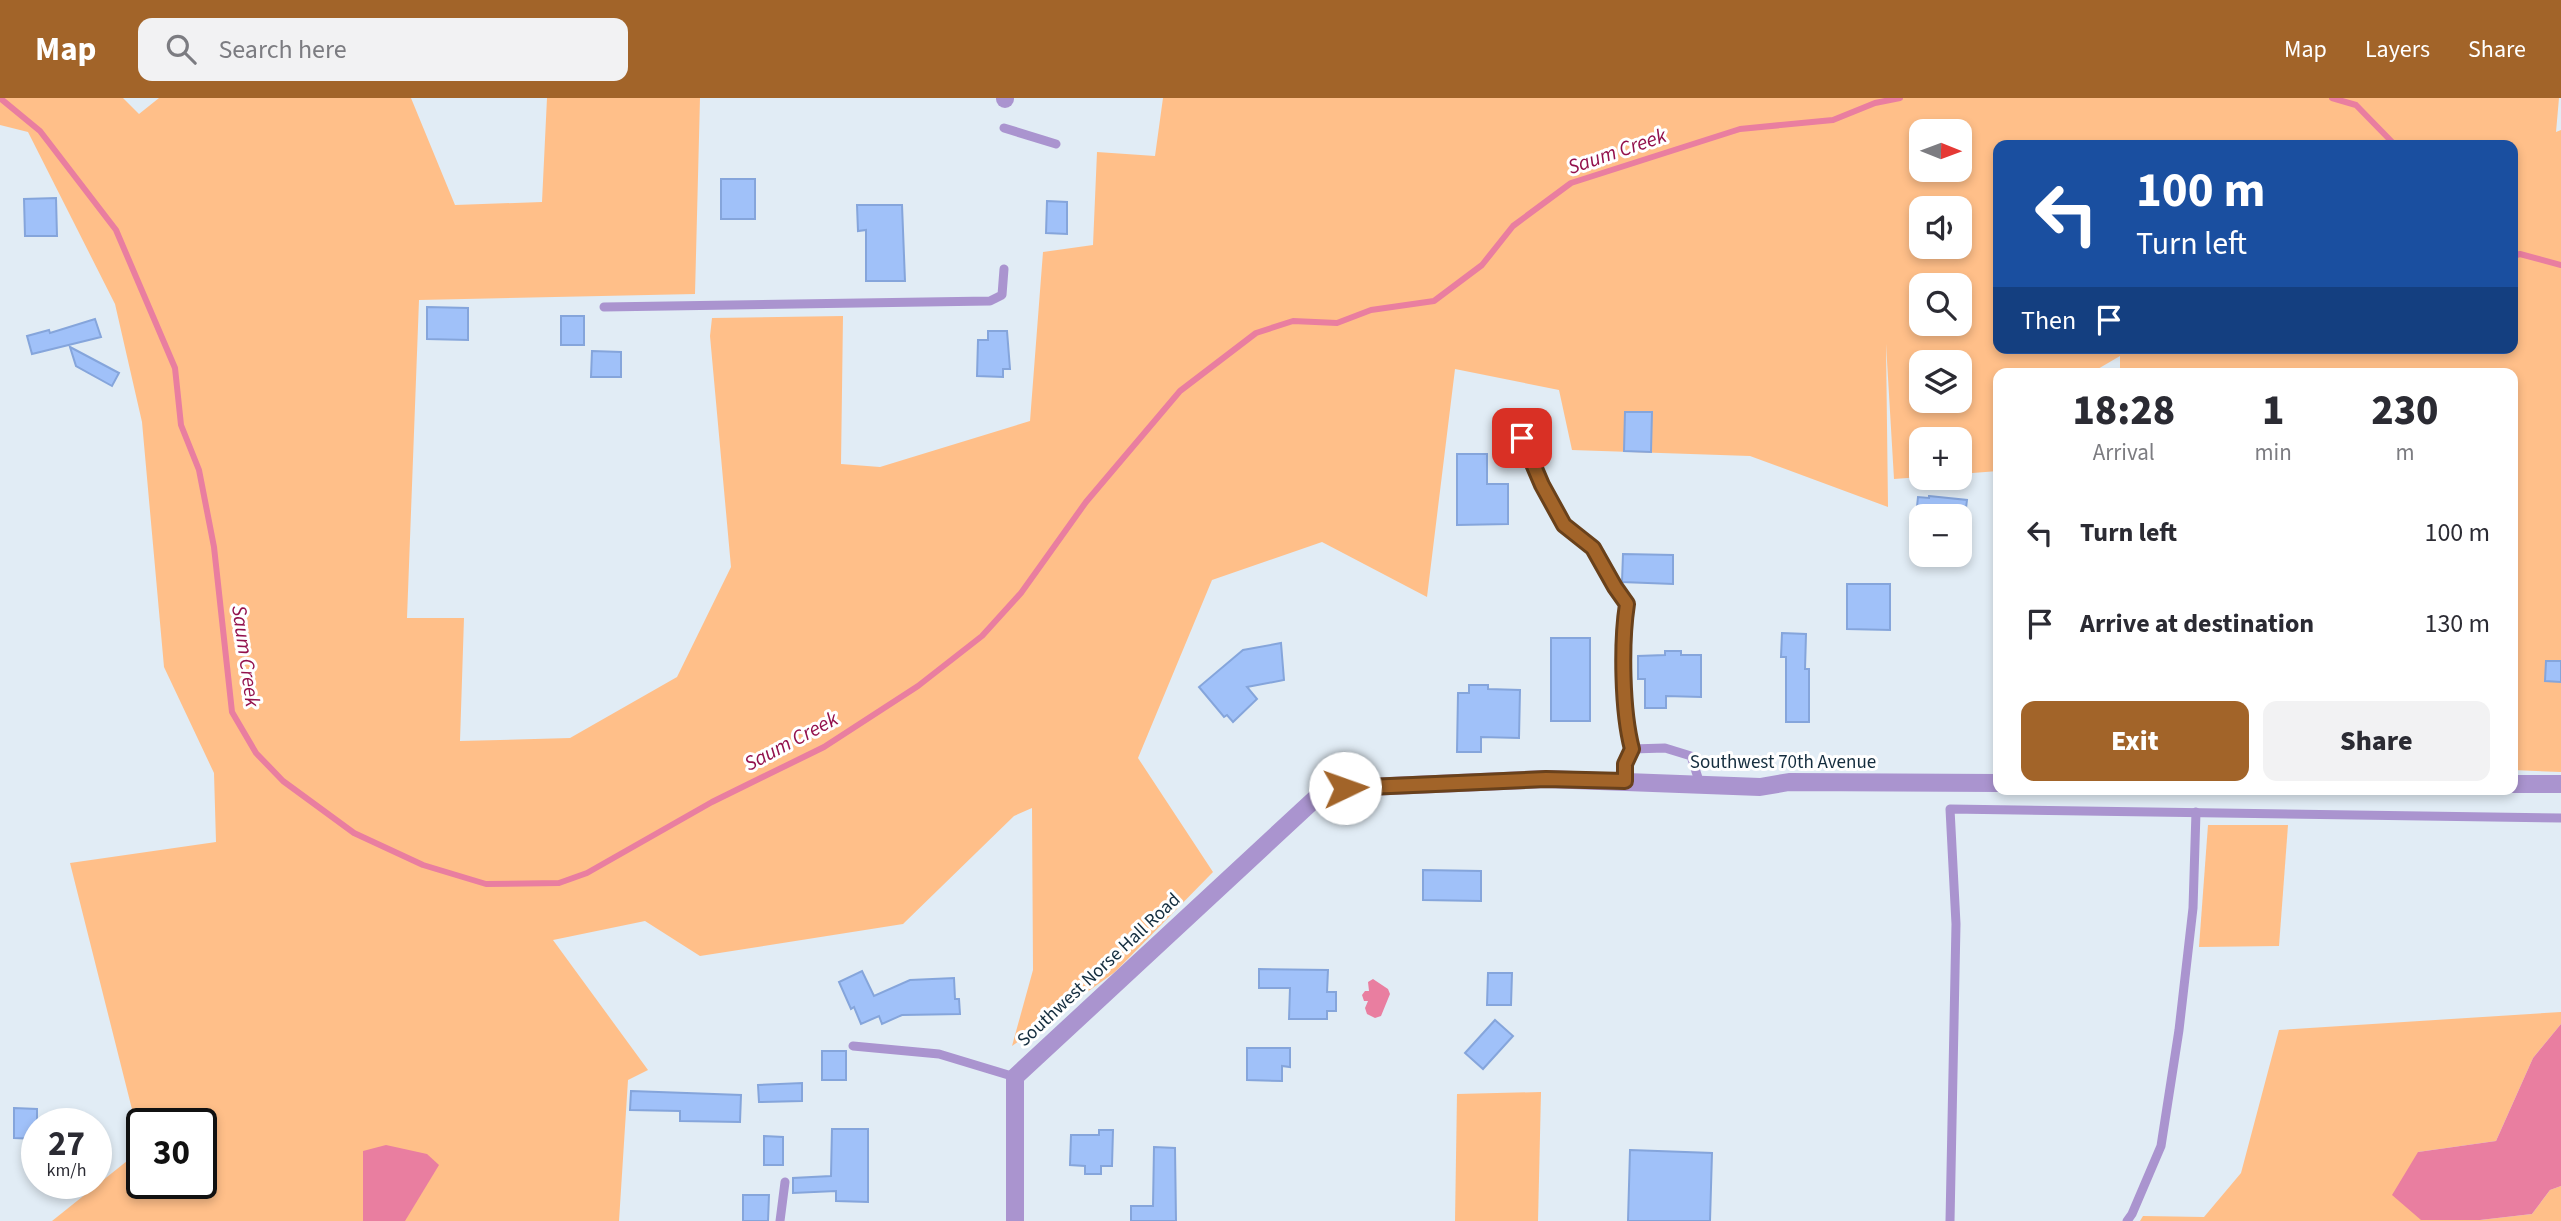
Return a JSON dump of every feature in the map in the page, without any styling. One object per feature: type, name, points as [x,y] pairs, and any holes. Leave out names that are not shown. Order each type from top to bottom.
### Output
[{"type":"street","name":"Southwest 70th Avenue","points":[[1317,797],[1345,788],[1546,779],[1759,787],[1789,782],[1993,783]]},
{"type":"street","points":[[2518,784],[2561,784]]},
{"type":"street","name":"Southwest Norse Hall Road","points":[[1015,1221],[1015,1077],[1317,797]]},
{"type":"lane","points":[[1004,128],[1056,144]]},
{"type":"lane","points":[[604,307],[990,301],[1002,295],[1003,269]]},
{"type":"lane","points":[[1511,430],[1522,438],[1542,485],[1564,525],[1593,548],[1627,604],[1623,629],[1627,731],[1632,749],[1625,764],[1625,781]]},
{"type":"lane","points":[[1632,749],[1665,748],[1691,756],[1700,784]]},
{"type":"lane","points":[[1950,1221],[1956,924],[1950,809],[2561,818]]},
{"type":"lane","points":[[2127,1221],[2161,1146],[2179,1030],[2193,908],[2196,812]]},
{"type":"lane","points":[[853,1046],[939,1054],[1015,1077]]},
{"type":"lane","points":[[780,1221],[785,1182]]},
{"type":"shaded area","points":[[0,98],[123,98],[139,114],[159,98],[411,98],[455,205],[542,202],[547,98],[700,98],[695,294],[419,300],[407,618],[464,618],[460,741],[570,738],[677,677],[731,567],[710,336],[712,318],[843,316],[841,464],[880,467],[1030,421],[1043,252],[1093,245],[1097,152],[1155,156],[1163,98],[2559,98],[2556,132],[2561,130],[2561,772],[2518,770],[2518,368],[2120,368],[2120,356],[2100,368],[1993,368],[1993,471],[1972,473],[1972,427],[1909,427],[1909,478],[1894,479],[1886,344],[1888,507],[1750,456],[1572,450],[1559,390],[1455,369],[1427,597],[1322,542],[1212,580],[1138,758],[1213,872],[1115,972],[1012,1046],[1033,970],[1032,808],[1014,816],[903,924],[700,956],[645,921],[553,940],[648,1070],[628,1080],[619,1221],[52,1221],[80,1199],[112,1199],[112,1173],[126,1162],[126,1199],[217,1199],[217,1108],[132,1108],[70,863],[216,842],[214,773],[164,667],[142,422],[115,304],[28,132],[0,125]]},
{"type":"shaded area","points":[[2208,825],[2288,825],[2279,946],[2199,947]]},
{"type":"shaded area","points":[[1373,979],[1388,989],[1390,994],[1381,1016],[1375,1018],[1367,1014],[1365,1008],[1368,1001],[1364,1001],[1362,995],[1369,991],[1368,982]]},
{"type":"shaded area","points":[[2561,1012],[2561,1024],[2533,1058],[2496,1141],[2418,1152],[2421,1220],[2480,1220],[2532,1214],[2550,1190],[2561,1186],[2561,1221],[2140,1221],[2143,1216],[2204,1217],[2241,1173],[2279,1030]]},
{"type":"shaded area","points":[[2561,1024],[2561,1186],[2550,1190],[2532,1214],[2480,1220],[2421,1220],[2392,1195],[2418,1152],[2496,1141],[2533,1058]]},
{"type":"shaded area","points":[[1541,1092],[1538,1221],[1455,1221],[1457,1094]]},
{"type":"shaded area","points":[[386,1145],[427,1154],[439,1165],[405,1221],[363,1221],[363,1151]]},
{"type":"building","points":[[721,179],[755,179],[755,219],[721,219]]},
{"type":"building","points":[[56,198],[57,236],[25,236],[24,199]]},
{"type":"building","points":[[1047,201],[1067,202],[1067,234],[1046,233]]},
{"type":"building","points":[[857,205],[902,205],[905,281],[866,281],[866,230],[858,231]]},
{"type":"building","points":[[427,307],[468,308],[468,340],[427,339]]},
{"type":"building","points":[[561,316],[584,316],[584,345],[561,345]]},
{"type":"building","points":[[95,319],[101,337],[32,354],[27,336],[49,330],[50,333]]},
{"type":"building","points":[[988,331],[1007,331],[1010,369],[1003,369],[1003,377],[977,376],[978,340],[988,340]]},
{"type":"building","points":[[70,347],[119,373],[112,386],[76,366]]},
{"type":"building","points":[[592,351],[621,352],[621,377],[591,377]]},
{"type":"building","points":[[1625,412],[1652,412],[1651,452],[1624,451]]},
{"type":"building","points":[[1457,454],[1487,454],[1487,484],[1508,484],[1508,524],[1457,525]]},
{"type":"building","points":[[1918,497],[1967,500],[1966,504],[1917,504]]},
{"type":"building","points":[[1623,554],[1673,555],[1673,584],[1622,582]]},
{"type":"building","points":[[1847,584],[1890,584],[1890,630],[1847,629]]},
{"type":"building","points":[[1782,633],[1806,634],[1805,669],[1809,669],[1809,722],[1786,722],[1786,657],[1781,657]]},
{"type":"building","points":[[1551,638],[1590,638],[1590,721],[1551,721]]},
{"type":"building","points":[[1281,643],[1284,680],[1247,687],[1257,699],[1233,722],[1227,715],[1224,717],[1199,687],[1243,650]]},
{"type":"building","points":[[1665,651],[1681,651],[1681,655],[1701,655],[1701,697],[1666,696],[1666,708],[1645,708],[1645,679],[1638,679],[1638,656],[1665,655]]},
{"type":"building","points":[[2546,661],[2561,661],[2561,682],[2545,681]]},
{"type":"building","points":[[1469,685],[1488,685],[1488,689],[1520,690],[1519,738],[1481,737],[1481,752],[1457,752],[1458,693],[1469,693]]},
{"type":"building","points":[[1423,870],[1481,871],[1481,901],[1423,900]]},
{"type":"building","points":[[1259,969],[1328,970],[1327,992],[1336,992],[1336,1011],[1327,1011],[1327,1019],[1289,1019],[1290,988],[1259,988]]},
{"type":"building","points":[[862,971],[874,996],[910,980],[954,978],[955,999],[959,999],[960,1014],[902,1015],[882,1024],[879,1016],[861,1024],[839,982]]},
{"type":"building","points":[[1488,973],[1512,973],[1511,1005],[1487,1005]]},
{"type":"building","points":[[1495,1020],[1513,1036],[1483,1069],[1465,1053]]},
{"type":"building","points":[[1247,1048],[1290,1048],[1290,1067],[1282,1066],[1282,1081],[1247,1080]]},
{"type":"building","points":[[822,1051],[846,1051],[846,1080],[822,1080]]},
{"type":"building","points":[[802,1083],[802,1101],[759,1102],[758,1085]]},
{"type":"building","points":[[631,1091],[741,1095],[740,1122],[680,1121],[680,1111],[630,1110]]},
{"type":"building","points":[[14,1108],[21,1108],[21,1138],[14,1138]]},
{"type":"building","points":[[832,1129],[868,1129],[868,1202],[836,1201],[836,1191],[793,1193],[793,1178],[831,1176]]},
{"type":"building","points":[[1099,1130],[1113,1130],[1112,1166],[1101,1166],[1101,1174],[1085,1174],[1085,1166],[1070,1165],[1071,1135],[1099,1135]]},
{"type":"building","points":[[764,1136],[783,1137],[783,1165],[764,1165]]},
{"type":"building","points":[[1154,1147],[1175,1148],[1176,1221],[1131,1221],[1131,1206],[1153,1206]]},
{"type":"building","points":[[1630,1150],[1712,1153],[1710,1221],[1628,1221]]},
{"type":"building","points":[[743,1195],[769,1195],[768,1221],[743,1221]]},
{"type":"waterway","name":"Saum Creek","points":[[0,98],[40,131],[116,230],[175,368],[181,425],[199,470],[214,547],[232,712],[256,753],[283,781],[354,833],[423,865],[486,884],[559,883],[587,873],[712,802],[824,747],[918,686],[982,636],[1021,593],[1086,502],[1180,391],[1256,333],[1293,321],[1337,323],[1371,310],[1434,301],[1482,265],[1513,226],[1571,183],[1740,129],[1833,120],[1875,103],[1900,98]]},
{"type":"waterway","name":"Saum Creek","points":[[2332,98],[2356,105],[2390,140]]},
{"type":"waterway","name":"Saum Creek","points":[[2518,255],[2561,265]]},
{"type":"route","points":[[1345,788],[1546,779],[1625,781],[1625,764],[1632,749],[1627,731],[1623,629],[1627,604],[1593,548],[1564,525],[1542,485],[1522,438]]}]
